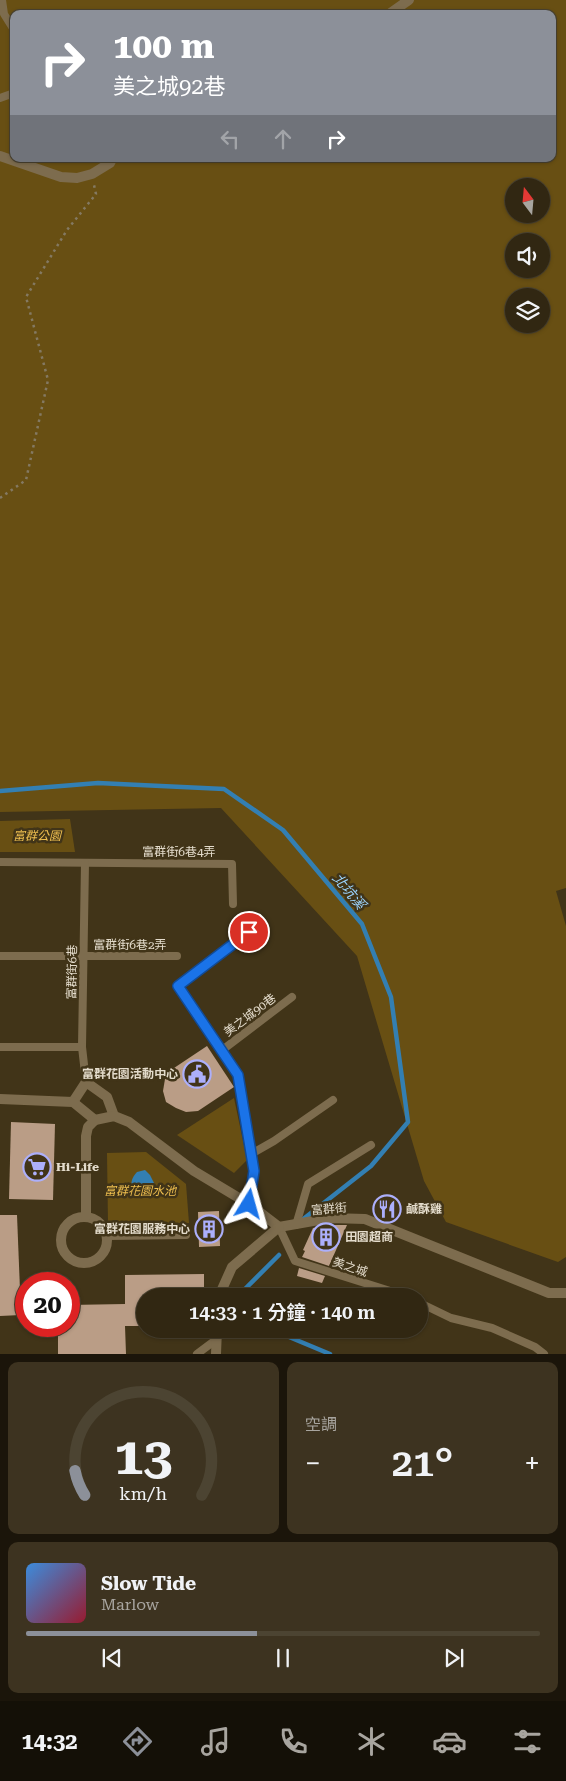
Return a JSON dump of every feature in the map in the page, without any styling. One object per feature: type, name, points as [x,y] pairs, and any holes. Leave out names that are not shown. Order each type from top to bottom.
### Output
[{"type":"street","points":[[395,10],[409,0]]},
{"type":"street","points":[[18,162],[62,177],[77,178],[92,174],[110,162]]},
{"type":"street","points":[[72,1102],[86,1082],[107,1097],[114,1116]]},
{"type":"street","points":[[0,1098],[72,1102],[95,1120]]},
{"type":"street","points":[[86,1217],[86,1136],[88,1127],[95,1120],[114,1116],[129,1122],[194,1171],[249,1204],[279,1227],[232,1267],[223,1288]]},
{"type":"street","points":[[78,1218],[94,1218],[100,1222],[108,1236],[108,1244],[105,1251],[93,1262],[78,1263],[71,1259],[62,1248],[62,1233],[71,1221],[78,1218]]},
{"type":"street","name":"富群街","points":[[279,1227],[330,1218],[366,1219],[549,1293],[566,1293]]},
{"type":"street","points":[[216,1354],[217,1338]]},
{"type":"lane","points":[[2,0],[4,14],[10,24]]},
{"type":"lane","points":[[0,862],[85,863]]},
{"type":"lane","name":"富群街6巷4弄","points":[[85,863],[232,864],[233,904]]},
{"type":"lane","name":"富群街6巷","points":[[85,863],[82,1047],[86,1082]]},
{"type":"lane","points":[[249,1204],[254,1171],[238,1075],[178,986],[260,923]]},
{"type":"lane","name":"富群街6巷2弄","points":[[0,956],[177,956]]},
{"type":"lane","name":"美之城90巷","points":[[221,1050],[292,997]]},
{"type":"lane","points":[[0,1047],[82,1047]]},
{"type":"lane","points":[[251,1154],[274,1141],[333,1100]]},
{"type":"lane","points":[[296,1225],[308,1184],[371,1145]]},
{"type":"lane","name":"美之城","points":[[279,1227],[295,1261],[381,1288]]},
{"type":"lane","points":[[108,1236],[186,1234]]},
{"type":"lane","points":[[428,1307],[451,1318],[492,1328],[535,1347],[544,1354]]},
{"type":"lane","points":[[196,1354],[213,1338]]},
{"type":"path","points":[[0,498],[26,480],[48,380],[26,298],[67,230],[96,194],[92,174]]},
{"type":"green space","points":[[0,0],[566,0],[566,888],[556,891],[566,926],[566,1257],[558,1262],[446,1222],[424,1181],[357,956],[221,808],[0,812]]},
{"type":"green space","name":"富群公園","points":[[70,819],[75,852],[0,852],[0,821]]},
{"type":"green space","points":[[234,1098],[247,1160],[234,1173],[177,1135]]},
{"type":"green space","name":"富群花園水池","points":[[146,1152],[186,1184],[189,1223],[108,1224],[107,1153]]},
{"type":"water","points":[[145,1170],[155,1185],[152,1190],[146,1192],[137,1191],[132,1185],[133,1177],[137,1172]]},
{"type":"building","name":"富群花園活動中心","points":[[207,1046],[234,1087],[198,1111],[186,1112],[166,1102],[163,1091],[165,1079],[171,1070]]},
{"type":"building","points":[[11,1122],[55,1124],[53,1200],[9,1199]]},
{"type":"building","name":"富群花園服務中心","points":[[219,1211],[220,1246],[199,1247],[198,1212]]},
{"type":"building","points":[[0,1215],[17,1215],[19,1272],[15,1272],[15,1315],[0,1316]]},
{"type":"building","name":"田園超商","points":[[347,1225],[329,1266],[302,1257],[305,1251],[303,1250],[313,1228]]},
{"type":"building","points":[[299,1268],[325,1276],[322,1283],[297,1276]]},
{"type":"building","points":[[204,1274],[204,1288],[136,1288],[136,1326],[125,1326],[126,1354],[58,1354],[58,1337],[80,1337],[80,1305],[125,1304],[125,1275]]},
{"type":"waterway","name":"北坑溪","points":[[0,791],[98,783],[224,789],[283,830],[362,924],[391,997],[408,1122],[371,1166],[302,1220]]},
{"type":"waterway","name":"北坑溪","points":[[246,1288],[279,1255]]},
{"type":"waterway","name":"北坑溪","points":[[292,1338],[330,1354]]},
{"type":"place","name":"富群花園活動中心","points":[[197,1074]]},
{"type":"place","name":"Hi-Life","points":[[37,1167]]},
{"type":"place","name":"鹹酥雞","points":[[387,1209]]},
{"type":"place","name":"富群花園服務中心","points":[[209,1229]]},
{"type":"place","name":"田園超商","points":[[326,1237]]},
{"type":"route","points":[[249,932],[178,986],[238,1075],[254,1171],[249,1204]]}]
